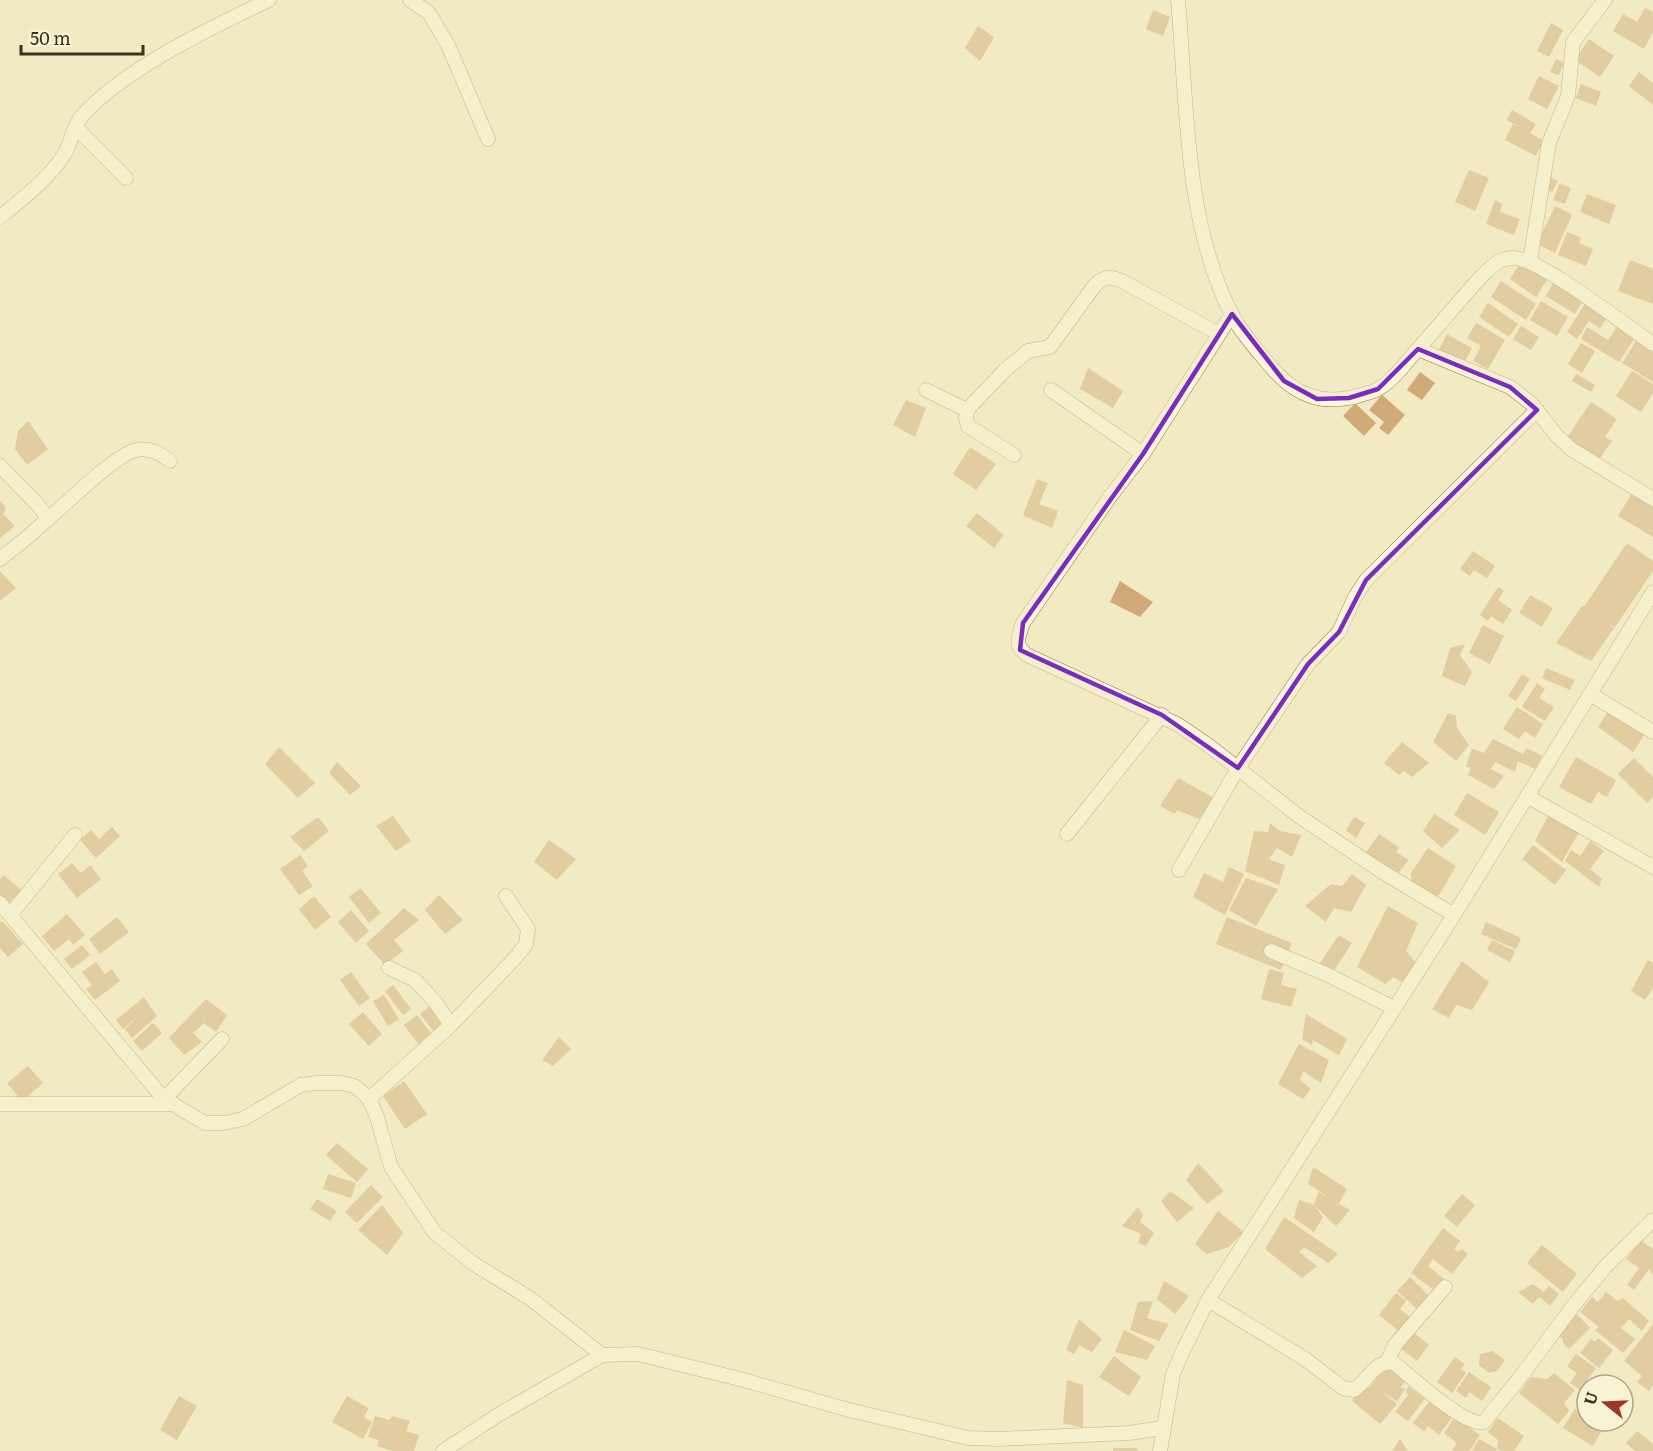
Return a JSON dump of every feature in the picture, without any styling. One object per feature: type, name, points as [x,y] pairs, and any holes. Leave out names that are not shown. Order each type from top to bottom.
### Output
[{"type":"street","points":[[0,218],[54,168],[66,153],[80,118],[118,85],[188,42],[269,0]]},
{"type":"street","points":[[410,0],[429,13],[448,45],[488,139]]},
{"type":"street","points":[[1178,0],[1191,165],[1215,272],[1232,314],[1251,342],[1284,381],[1302,393],[1317,399],[1349,398],[1378,389],[1401,369],[1470,288],[1495,264],[1515,258],[1530,261],[1653,344]]},
{"type":"street","points":[[1530,261],[1549,143],[1568,96],[1573,42],[1605,0]]},
{"type":"street","points":[[76,127],[126,178]]},
{"type":"street","points":[[1014,455],[968,426],[967,410],[1005,370],[1028,351],[1050,347],[1102,278],[1111,276],[1122,280],[1219,334]]},
{"type":"street","points":[[1232,314],[1143,454],[1109,498],[1023,623],[1017,644],[1020,650],[1027,655],[1161,715],[1208,745],[1300,817],[1454,915]]},
{"type":"street","points":[[1418,349],[1510,387],[1537,410],[1556,435],[1571,449],[1653,499]]},
{"type":"street","points":[[926,390],[967,410]]},
{"type":"street","points":[[1052,390],[1143,454]]},
{"type":"street","points":[[1179,870],[1238,768],[1308,664],[1339,632],[1355,597],[1366,580],[1537,410]]},
{"type":"street","points":[[0,559],[23,542],[112,464],[134,450],[147,449],[161,454],[170,461]]},
{"type":"street","points":[[0,466],[39,506],[48,519]]},
{"type":"street","points":[[1160,1451],[1162,1428],[1173,1374],[1208,1300],[1454,915],[1590,693],[1648,611],[1653,592]]},
{"type":"street","points":[[1590,693],[1653,732]]},
{"type":"street","points":[[1067,834],[1161,715]]},
{"type":"street","points":[[1527,796],[1653,867]]},
{"type":"street","points":[[11,914],[75,835]]},
{"type":"street","points":[[369,1099],[451,1025],[526,944],[528,929],[506,896]]},
{"type":"street","points":[[0,903],[169,1102],[205,1123],[243,1119],[301,1085],[342,1083],[354,1086],[369,1099],[383,1134],[392,1167],[435,1233],[474,1264],[531,1299],[602,1355]]},
{"type":"street","points":[[1271,951],[1326,974],[1394,1008]]},
{"type":"street","points":[[389,968],[415,980],[436,1003],[451,1025]]},
{"type":"street","points":[[0,1104],[169,1102],[222,1039]]},
{"type":"street","points":[[1208,1300],[1305,1359],[1343,1388],[1354,1390],[1378,1365],[1387,1362],[1394,1363],[1468,1420],[1479,1423],[1484,1422],[1607,1265],[1653,1220]]},
{"type":"street","points":[[1387,1362],[1395,1345],[1445,1287]]},
{"type":"street","points":[[443,1451],[498,1415],[602,1355],[638,1354],[740,1379],[872,1416],[968,1438],[998,1439],[1129,1433],[1162,1428]]},
{"type":"highlighted area","points":[[1232,314],[1284,381],[1317,399],[1349,398],[1378,389],[1418,349],[1510,387],[1537,410],[1366,580],[1339,632],[1308,664],[1238,768],[1162,715],[1020,650],[1023,623],[1143,454]]},
{"type":"building","points":[[1645,8],[1653,12],[1653,32],[1644,49],[1613,31],[1623,14],[1637,22]]},
{"type":"building","points":[[1153,10],[1170,17],[1163,36],[1146,29]]},
{"type":"building","points":[[1551,23],[1563,30],[1549,57],[1537,51]]},
{"type":"building","points":[[978,26],[994,37],[980,61],[965,48]]},
{"type":"building","points":[[1589,39],[1614,56],[1600,77],[1575,60]]},
{"type":"building","points":[[1556,59],[1564,63],[1559,75],[1550,72]]},
{"type":"building","points":[[1639,72],[1653,83],[1653,105],[1629,86]]},
{"type":"building","points":[[1539,76],[1559,86],[1547,109],[1528,99]]},
{"type":"building","points":[[1581,84],[1601,92],[1596,106],[1576,98]]},
{"type":"building","points":[[1512,110],[1536,124],[1530,133],[1544,141],[1536,156],[1505,140],[1513,124],[1526,130],[1507,120]]},
{"type":"building","points":[[1469,170],[1489,178],[1475,211],[1455,202]]},
{"type":"building","points":[[1549,176],[1558,181],[1552,192],[1543,188]]},
{"type":"building","points":[[1560,183],[1571,188],[1565,204],[1553,200]]},
{"type":"building","points":[[1587,194],[1616,205],[1609,224],[1580,212]]},
{"type":"building","points":[[1495,200],[1502,204],[1500,212],[1520,219],[1514,235],[1486,224]]},
{"type":"building","points":[[1555,206],[1572,215],[1555,253],[1537,244]]},
{"type":"building","points":[[1567,232],[1581,238],[1579,243],[1593,249],[1586,266],[1558,255]]},
{"type":"building","points":[[1522,260],[1548,278],[1536,297],[1510,279]]},
{"type":"building","points":[[1630,260],[1653,269],[1653,304],[1618,291]]},
{"type":"building","points":[[1555,280],[1584,299],[1575,314],[1546,296]]},
{"type":"building","points":[[1501,281],[1536,304],[1526,320],[1491,297]]},
{"type":"building","points":[[1541,301],[1568,317],[1557,336],[1530,320]]},
{"type":"building","points":[[1586,302],[1608,316],[1600,328],[1589,321],[1577,339],[1567,332]]},
{"type":"building","points":[[1488,303],[1518,324],[1509,337],[1479,317]]},
{"type":"building","points":[[1476,323],[1505,340],[1488,369],[1473,361],[1481,346],[1467,338]]},
{"type":"building","points":[[1521,326],[1539,337],[1531,350],[1513,339]]},
{"type":"building","points":[[1587,327],[1608,340],[1617,327],[1635,338],[1619,362],[1581,339]]},
{"type":"building","points":[[1447,334],[1472,348],[1464,363],[1439,350]]},
{"type":"building","points":[[1638,338],[1653,347],[1653,382],[1622,363]]},
{"type":"building","points":[[1581,343],[1595,351],[1582,373],[1568,364]]},
{"type":"building","points":[[1088,368],[1123,391],[1113,408],[1080,389]]},
{"type":"building","points":[[1632,371],[1653,384],[1653,393],[1641,412],[1616,396]]},
{"type":"building","points":[[1420,372],[1435,383],[1422,400],[1407,390]]},
{"type":"building","points":[[1576,374],[1595,385],[1591,392],[1572,381]]},
{"type":"building","points":[[1382,395],[1405,415],[1388,435],[1379,428],[1384,422],[1369,410]]},
{"type":"building","points":[[906,400],[926,408],[915,437],[893,425]]},
{"type":"building","points":[[1591,402],[1617,419],[1605,437],[1612,441],[1598,461],[1566,439]]},
{"type":"building","points":[[1355,403],[1376,423],[1364,436],[1343,416]]},
{"type":"building","points":[[28,421],[48,449],[27,465],[15,449],[18,431]]},
{"type":"building","points":[[970,447],[996,464],[976,490],[953,474]]},
{"type":"building","points":[[1037,479],[1048,483],[1039,504],[1058,511],[1052,528],[1023,515]]},
{"type":"building","points":[[1634,490],[1653,502],[1653,537],[1618,516]]},
{"type":"building","points":[[0,501],[6,508],[3,514],[15,526],[0,538]]},
{"type":"building","points":[[977,513],[1004,535],[994,548],[966,526]]},
{"type":"building","points":[[1627,543],[1653,561],[1653,571],[1615,627],[1606,622],[1614,628],[1591,661],[1556,643],[1582,606],[1584,607]]},
{"type":"building","points":[[1473,551],[1495,566],[1487,578],[1474,570],[1470,576],[1460,569]]},
{"type":"building","points":[[0,571],[16,588],[0,601]]},
{"type":"building","points":[[1120,581],[1153,602],[1140,617],[1110,602]]},
{"type":"building","points":[[1498,587],[1504,591],[1498,600],[1512,610],[1503,624],[1491,616],[1488,621],[1480,615]]},
{"type":"building","points":[[1530,595],[1553,608],[1542,627],[1519,613]]},
{"type":"building","points":[[1483,625],[1504,636],[1490,664],[1469,653]]},
{"type":"building","points":[[1465,644],[1460,655],[1472,672],[1465,686],[1442,676],[1450,648]]},
{"type":"building","points":[[1546,668],[1575,680],[1570,690],[1542,678]]},
{"type":"building","points":[[1522,674],[1530,679],[1516,701],[1508,696]]},
{"type":"building","points":[[1537,683],[1545,689],[1539,698],[1554,707],[1545,721],[1522,707]]},
{"type":"building","points":[[1517,707],[1543,724],[1535,738],[1525,731],[1519,739],[1503,729]]},
{"type":"building","points":[[1609,710],[1645,734],[1633,752],[1598,727]]},
{"type":"building","points":[[1448,713],[1456,716],[1457,728],[1469,745],[1456,761],[1433,742]]},
{"type":"building","points":[[1493,739],[1523,754],[1526,748],[1542,756],[1535,769],[1518,761],[1515,772],[1495,762],[1491,769],[1504,776],[1494,789],[1468,775],[1471,768],[1466,766],[1472,749],[1484,753]]},
{"type":"building","points":[[1402,742],[1429,763],[1412,777],[1404,771],[1399,775],[1384,763]]},
{"type":"building","points":[[279,747],[315,783],[298,798],[265,764]]},
{"type":"building","points":[[1576,757],[1616,780],[1607,797],[1598,792],[1591,804],[1559,787]]},
{"type":"building","points":[[1634,758],[1653,777],[1653,797],[1647,803],[1618,774]]},
{"type":"building","points":[[337,762],[361,786],[350,795],[329,773]]},
{"type":"building","points":[[1178,778],[1214,798],[1199,819],[1177,810],[1175,814],[1160,806]]},
{"type":"building","points":[[1467,793],[1499,812],[1485,835],[1454,815]]},
{"type":"building","points":[[1434,814],[1460,830],[1442,848],[1423,831]]},
{"type":"building","points":[[1549,814],[1579,832],[1562,862],[1535,841]]},
{"type":"building","points":[[393,816],[411,841],[396,851],[376,826]]},
{"type":"building","points":[[318,817],[329,831],[304,851],[290,837]]},
{"type":"building","points":[[1354,817],[1365,823],[1356,838],[1346,830]]},
{"type":"building","points":[[1270,823],[1280,831],[1301,835],[1292,857],[1277,848],[1269,859],[1285,865],[1279,885],[1245,871],[1254,831],[1268,832]]},
{"type":"building","points":[[112,827],[120,836],[96,858],[80,840],[91,830],[99,839]]},
{"type":"building","points":[[1379,834],[1399,847],[1396,852],[1409,860],[1395,877],[1364,855]]},
{"type":"building","points":[[549,840],[576,859],[557,880],[534,862]]},
{"type":"building","points":[[1590,841],[1604,851],[1590,869],[1602,879],[1599,887],[1565,861],[1571,850],[1580,856]]},
{"type":"building","points":[[1533,845],[1566,870],[1555,885],[1522,859]]},
{"type":"building","points":[[1428,848],[1456,866],[1436,900],[1412,885],[1411,873]]},
{"type":"building","points":[[300,855],[308,866],[302,871],[313,886],[299,895],[280,869]]},
{"type":"building","points":[[72,863],[81,873],[90,865],[101,879],[77,898],[58,874]]},
{"type":"building","points":[[1229,867],[1244,874],[1225,915],[1193,897],[1204,873],[1223,882]]},
{"type":"building","points":[[1352,874],[1366,885],[1351,912],[1334,908],[1326,922],[1305,906],[1331,884],[1342,886]]},
{"type":"building","points":[[4,875],[21,890],[9,903],[0,894],[0,879]]},
{"type":"building","points":[[1246,878],[1278,889],[1256,926],[1229,910]]},
{"type":"building","points":[[360,888],[381,913],[369,923],[349,897]]},
{"type":"building","points":[[439,895],[463,920],[445,934],[425,910]]},
{"type":"building","points":[[314,896],[331,917],[315,930],[299,909]]},
{"type":"building","points":[[1388,906],[1418,923],[1406,951],[1416,963],[1402,982],[1393,977],[1385,984],[1357,967]]},
{"type":"building","points":[[404,908],[419,920],[394,940],[403,951],[385,965],[366,944]]},
{"type":"building","points":[[351,910],[369,931],[356,943],[338,922]]},
{"type":"building","points":[[67,914],[85,935],[73,945],[69,939],[54,951],[42,936]]},
{"type":"building","points":[[117,917],[129,932],[100,954],[89,939]]},
{"type":"building","points":[[1227,917],[1292,943],[1281,970],[1216,944]]},
{"type":"building","points":[[2,921],[23,944],[8,957],[0,948],[0,923]]},
{"type":"building","points":[[1486,922],[1521,938],[1516,949],[1481,934]]},
{"type":"building","points":[[1339,935],[1352,943],[1331,975],[1318,966]]},
{"type":"building","points":[[1492,940],[1515,951],[1510,962],[1487,950]]},
{"type":"building","points":[[82,945],[90,955],[72,969],[64,959]]},
{"type":"building","points":[[1648,960],[1653,963],[1653,988],[1645,1000],[1631,991]]},
{"type":"building","points":[[1462,961],[1489,982],[1472,1010],[1456,1005],[1449,1018],[1432,1009]]},
{"type":"building","points":[[96,962],[105,974],[112,969],[120,981],[95,1000],[86,989],[92,985],[82,972]]},
{"type":"building","points":[[1269,969],[1284,973],[1281,985],[1297,989],[1291,1007],[1261,999]]},
{"type":"building","points":[[351,972],[370,998],[359,1006],[340,980]]},
{"type":"building","points":[[393,985],[411,1009],[403,1015],[385,991]]},
{"type":"building","points":[[384,995],[399,1019],[388,1026],[373,1001]]},
{"type":"building","points":[[144,997],[157,1016],[132,1038],[125,1029],[140,1014],[123,1029],[116,1020]]},
{"type":"building","points":[[206,999],[227,1015],[216,1032],[204,1023],[193,1033],[202,1042],[184,1055],[169,1038]]},
{"type":"building","points":[[430,1006],[444,1025],[435,1033],[420,1014]]},
{"type":"building","points":[[363,1012],[382,1034],[369,1046],[349,1024]]},
{"type":"building","points":[[1306,1014],[1347,1039],[1339,1055],[1313,1040],[1312,1045],[1302,1039]]},
{"type":"building","points":[[417,1015],[433,1036],[420,1046],[404,1025]]},
{"type":"building","points":[[153,1023],[162,1033],[142,1051],[133,1041]]},
{"type":"building","points":[[559,1037],[571,1049],[553,1066],[542,1060]]},
{"type":"building","points":[[1299,1044],[1329,1060],[1321,1083],[1303,1071],[1300,1080],[1311,1089],[1303,1099],[1278,1084]]},
{"type":"building","points":[[28,1066],[43,1083],[22,1101],[7,1083]]},
{"type":"building","points":[[404,1081],[427,1114],[405,1129],[383,1096]]},
{"type":"building","points":[[337,1143],[368,1169],[357,1182],[326,1155]]},
{"type":"building","points":[[1198,1163],[1224,1191],[1207,1204],[1186,1180]]},
{"type":"building","points":[[1313,1167],[1347,1189],[1339,1204],[1350,1210],[1336,1226],[1314,1205],[1318,1192],[1328,1197],[1308,1184]]},
{"type":"building","points":[[328,1174],[356,1183],[351,1198],[323,1189]]},
{"type":"building","points":[[371,1185],[383,1197],[357,1223],[345,1212]]},
{"type":"building","points":[[1170,1191],[1194,1208],[1177,1222],[1161,1201]]},
{"type":"building","points":[[1462,1194],[1475,1205],[1457,1227],[1444,1216]]},
{"type":"building","points":[[317,1199],[337,1211],[330,1221],[310,1209]]},
{"type":"building","points":[[1299,1200],[1314,1205],[1323,1217],[1314,1232],[1294,1218]]},
{"type":"building","points":[[382,1205],[403,1233],[387,1255],[358,1230]]},
{"type":"building","points":[[1138,1207],[1143,1215],[1140,1222],[1154,1233],[1146,1246],[1138,1243],[1141,1234],[1122,1226]]},
{"type":"building","points":[[1218,1211],[1244,1232],[1229,1247],[1207,1254],[1195,1244]]},
{"type":"building","points":[[1284,1217],[1338,1254],[1328,1263],[1304,1247],[1299,1252],[1317,1266],[1302,1278],[1265,1249]]},
{"type":"building","points":[[1443,1228],[1460,1241],[1454,1249],[1458,1252],[1462,1249],[1468,1254],[1452,1274],[1433,1259],[1428,1266],[1444,1279],[1435,1291],[1411,1273]]},
{"type":"building","points":[[1640,1240],[1653,1249],[1653,1275],[1649,1269],[1634,1290],[1627,1285],[1639,1268],[1626,1259]]},
{"type":"building","points":[[1542,1245],[1577,1274],[1563,1292],[1527,1263]]},
{"type":"building","points":[[1410,1277],[1430,1297],[1418,1310],[1397,1291]]},
{"type":"building","points":[[1164,1281],[1189,1296],[1175,1314],[1157,1299]]},
{"type":"building","points":[[1533,1284],[1544,1292],[1549,1286],[1559,1294],[1550,1306],[1539,1297],[1533,1304],[1518,1292]]},
{"type":"building","points":[[1606,1292],[1618,1301],[1623,1298],[1649,1321],[1642,1331],[1629,1319],[1621,1328],[1635,1339],[1623,1353],[1595,1330],[1599,1327],[1580,1312],[1592,1297],[1598,1302]]},
{"type":"building","points":[[1396,1293],[1406,1301],[1400,1309],[1411,1318],[1400,1332],[1379,1315]]},
{"type":"building","points":[[1153,1301],[1147,1318],[1169,1324],[1159,1341],[1130,1330],[1138,1302]]},
{"type":"building","points":[[1571,1308],[1590,1328],[1569,1349],[1563,1343],[1563,1339],[1555,1334]]},
{"type":"building","points":[[1079,1319],[1102,1339],[1092,1352],[1079,1345],[1074,1354],[1066,1350]]},
{"type":"building","points":[[1653,1324],[1653,1385],[1649,1391],[1637,1382],[1642,1376],[1624,1361]]},
{"type":"building","points":[[1409,1329],[1429,1345],[1417,1361],[1396,1345]]},
{"type":"building","points":[[1124,1330],[1155,1346],[1147,1360],[1115,1352]]},
{"type":"building","points":[[1598,1338],[1613,1350],[1599,1368],[1580,1353],[1591,1339],[1595,1342]]},
{"type":"building","points":[[1492,1351],[1505,1360],[1497,1371],[1489,1373],[1479,1365],[1480,1354]]},
{"type":"building","points":[[1576,1354],[1596,1368],[1592,1373],[1577,1373],[1567,1366]]},
{"type":"building","points":[[1114,1356],[1141,1377],[1129,1396],[1099,1377]]},
{"type":"building","points":[[1455,1357],[1465,1364],[1461,1369],[1466,1373],[1452,1393],[1437,1382]]},
{"type":"building","points":[[1386,1365],[1407,1379],[1400,1388],[1405,1389],[1397,1401],[1383,1393],[1397,1404],[1380,1424],[1352,1401],[1365,1385],[1369,1388]]},
{"type":"building","points":[[1469,1372],[1491,1387],[1482,1401],[1469,1392],[1466,1398],[1456,1391]]},
{"type":"building","points":[[1554,1373],[1575,1390],[1564,1403],[1569,1411],[1558,1424],[1519,1393],[1531,1377],[1547,1379]]},
{"type":"building","points":[[1575,1376],[1575,1386],[1570,1383]]},
{"type":"building","points":[[1067,1380],[1083,1385],[1083,1428],[1063,1423]]},
{"type":"building","points":[[1408,1386],[1425,1399],[1408,1421],[1395,1412],[1408,1395],[1406,1392]]},
{"type":"building","points":[[179,1396],[197,1406],[177,1440],[160,1430]]},
{"type":"building","points":[[347,1396],[369,1408],[364,1417],[372,1422],[363,1439],[332,1422]]},
{"type":"building","points":[[1432,1398],[1452,1418],[1439,1435],[1428,1426],[1424,1432],[1413,1423]]},
{"type":"building","points":[[1575,1409],[1575,1433],[1601,1433],[1593,1446],[1563,1428]]},
{"type":"building","points":[[375,1416],[389,1420],[392,1416],[410,1421],[406,1431],[419,1435],[414,1451],[392,1451],[377,1446],[379,1440],[368,1437]]},
{"type":"building","points":[[1455,1417],[1480,1435],[1469,1451],[1452,1451],[1457,1443],[1444,1433]]},
{"type":"building","points":[[1498,1418],[1524,1436],[1514,1451],[1497,1449],[1498,1440],[1488,1432]]},
{"type":"building","points":[[1637,1431],[1653,1444],[1653,1451],[1635,1451],[1626,1443]]},
{"type":"building","points":[[1400,1439],[1408,1451],[1392,1451]]},
{"type":"building","points":[[1479,1439],[1497,1449],[1496,1451],[1472,1451]]},
{"type":"building","points":[[1113,1448],[1136,1448],[1139,1451],[1113,1451]]}]
